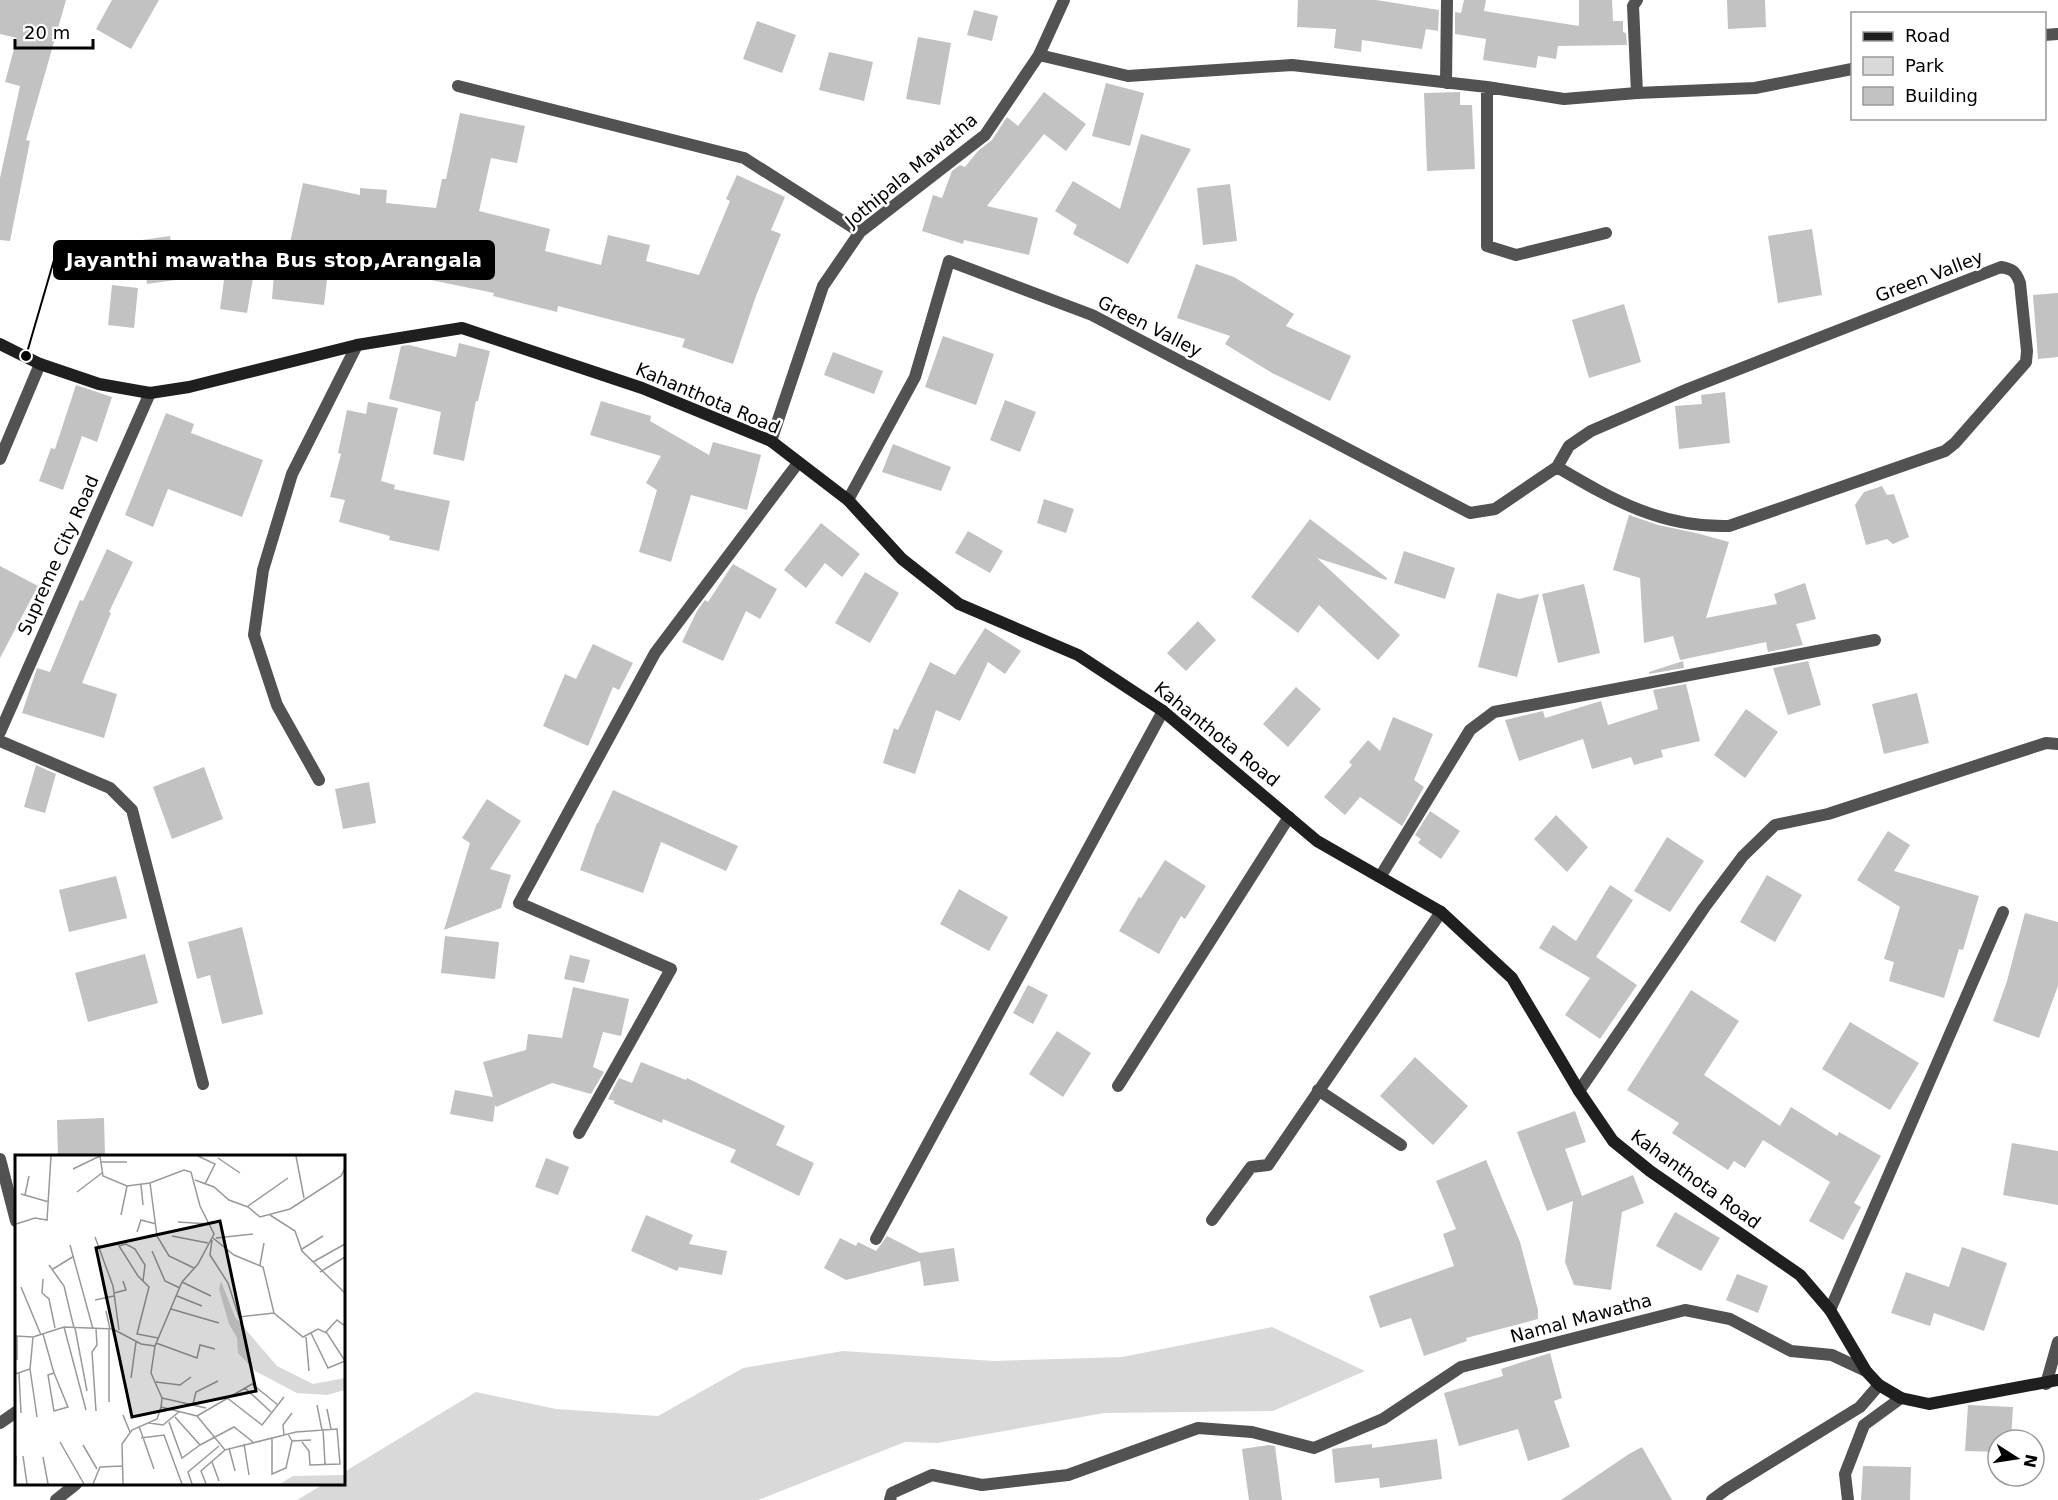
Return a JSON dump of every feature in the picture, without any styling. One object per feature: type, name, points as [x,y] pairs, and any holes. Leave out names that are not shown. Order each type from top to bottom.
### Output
[{"type":"main road","name":"Kahanthota Road","points":[[0,344],[40,364],[99,384],[150,393],[189,387],[357,345],[462,328],[642,388],[771,441],[848,500],[902,558],[959,604],[1078,655],[1163,711],[1317,841],[1441,912],[1512,978],[1579,1091],[1613,1140],[1650,1171],[1800,1275],[1830,1310],[1866,1371],[1880,1385],[1901,1398],[1929,1404],[2052,1382]]},
{"type":"street","name":"Jothipala Mawatha","points":[[771,441],[823,286],[860,232],[985,135],[1039,56],[1064,0]]},
{"type":"street","points":[[1446,83],[1447,0]]},
{"type":"street","points":[[1637,0],[1633,6],[1637,93]]},
{"type":"street","points":[[1039,56],[1128,76],[1292,65],[1487,87],[1564,99],[1755,88],[1851,69]]},
{"type":"street","points":[[458,86],[744,158],[860,232]]},
{"type":"street","points":[[1487,87],[1487,246],[1516,255],[1606,233]]},
{"type":"street","name":"Green Valley","points":[[848,500],[915,377],[949,261],[1092,315],[1470,513],[1495,509],[1557,467],[1569,446],[1591,431],[1688,389],[2001,267],[2011,268],[2020,283],[2027,351],[2026,362],[1955,442],[1944,451],[1729,526],[1704,527],[1632,509],[1557,467]]},
{"type":"street","points":[[319,780],[277,705],[254,635],[263,570],[292,474],[357,345]]},
{"type":"street","points":[[0,459],[40,364]]},
{"type":"street","name":"Supreme City Road","points":[[0,732],[150,393]]},
{"type":"street","points":[[579,1133],[671,969],[519,903],[655,653],[798,463]]},
{"type":"street","points":[[1380,877],[1470,730],[1494,712],[1875,640]]},
{"type":"street","points":[[876,1239],[1163,711]]},
{"type":"street","points":[[0,741],[110,788],[132,810],[203,1084]]},
{"type":"street","points":[[1579,1091],[1704,908],[1743,856],[1775,825],[1828,814],[2046,743],[2058,744]]},
{"type":"street","points":[[1118,1086],[1289,817]]},
{"type":"street","points":[[1212,1220],[1251,1167],[1268,1165],[1441,912]]},
{"type":"street","points":[[1830,1310],[2003,912]]},
{"type":"street","points":[[1318,1090],[1401,1145]]},
{"type":"street","points":[[0,1159],[15,1217]]},
{"type":"street","name":"Namal Mawatha","points":[[890,1500],[892,1493],[932,1475],[982,1485],[1068,1475],[1198,1428],[1252,1432],[1314,1448],[1383,1419],[1461,1367],[1685,1310],[1730,1319],[1791,1351],[1832,1354],[1866,1371]]},
{"type":"street","points":[[2052,1382],[2058,1342]]},
{"type":"street","points":[[1712,1500],[1726,1489],[1860,1407],[1880,1385]]},
{"type":"street","points":[[1848,1500],[1845,1474],[1864,1425],[1901,1398]]},
{"type":"street","points":[[0,1423],[15,1413]]},
{"type":"street","points":[[56,1500],[75,1485]]},
{"type":"green space","points":[[1272,1327],[1365,1371],[1273,1411],[1104,1413],[937,1443],[905,1442],[758,1500],[297,1500],[322,1485],[345,1485],[345,1471],[476,1392],[556,1409],[658,1416],[743,1368],[843,1351],[994,1361],[1122,1357]]},
{"type":"building","points":[[0,0],[66,0],[26,140],[30,141],[10,241],[0,240],[0,178],[20,86],[5,82],[17,38],[0,34]]},
{"type":"building","points":[[112,0],[159,0],[131,49],[96,29]]},
{"type":"building","points":[[1298,0],[1376,0],[1439,10],[1438,31],[1426,29],[1422,49],[1362,40],[1361,52],[1334,48],[1336,29],[1297,27]]},
{"type":"building","points":[[1464,0],[1486,0],[1484,11],[1579,26],[1579,0],[1612,0],[1613,21],[1623,21],[1623,32],[1626,33],[1627,45],[1558,46],[1556,59],[1538,56],[1536,68],[1483,60],[1486,39],[1455,34],[1455,12],[1461,13]]},
{"type":"building","points":[[1727,0],[1765,0],[1766,27],[1728,29]]},
{"type":"building","points":[[974,10],[998,16],[992,41],[967,35]]},
{"type":"building","points":[[757,21],[796,35],[782,73],[743,59]]},
{"type":"building","points":[[918,37],[951,43],[940,105],[906,99]]},
{"type":"building","points":[[829,52],[873,62],[864,101],[819,90]]},
{"type":"building","points":[[1106,83],[1144,93],[1130,146],[1092,136]]},
{"type":"building","points":[[1044,92],[1086,124],[1066,151],[1044,134],[987,206],[1038,218],[1029,255],[964,240],[963,244],[922,231],[933,195],[942,198],[952,171],[960,165],[965,167],[978,151],[992,140],[1007,117],[1018,126]]},
{"type":"building","points":[[1460,92],[1460,105],[1472,105],[1475,169],[1427,171],[1424,93]]},
{"type":"building","points":[[460,113],[525,126],[517,163],[491,158],[479,211],[550,229],[545,251],[601,265],[608,235],[650,245],[646,261],[699,275],[730,201],[726,199],[737,175],[785,197],[771,230],[781,234],[756,296],[733,364],[682,347],[685,339],[558,306],[557,312],[493,296],[494,293],[426,279],[431,254],[331,247],[324,305],[272,299],[274,274],[283,275],[303,183],[360,195],[360,188],[387,190],[386,203],[436,208],[442,179],[446,179]]},
{"type":"building","points":[[1141,134],[1191,149],[1128,264],[1073,234],[1077,225],[1055,211],[1073,181],[1120,209]]},
{"type":"building","points":[[1230,184],[1237,241],[1203,245],[1197,188]]},
{"type":"building","points":[[1812,229],[1822,295],[1778,303],[1768,236]]},
{"type":"building","points":[[170,236],[176,280],[147,284],[142,240]]},
{"type":"building","points":[[1196,264],[1234,277],[1294,314],[1286,326],[1351,356],[1330,401],[1272,373],[1225,344],[1230,336],[1177,318]]},
{"type":"building","points":[[225,273],[253,278],[247,313],[220,309]]},
{"type":"building","points":[[112,285],[138,288],[134,328],[108,325]]},
{"type":"building","points":[[2058,293],[2058,357],[2038,359],[2033,295]]},
{"type":"building","points":[[1624,304],[1641,362],[1589,378],[1572,320]]},
{"type":"building","points":[[943,336],[994,354],[976,405],[925,387]]},
{"type":"building","points":[[459,343],[490,351],[478,401],[476,401],[464,461],[433,454],[441,412],[389,399],[401,346],[409,345],[456,357]]},
{"type":"building","points":[[833,352],[883,371],[874,394],[824,375]]},
{"type":"building","points":[[76,385],[112,397],[97,442],[82,436],[63,490],[39,481],[51,448],[55,449]]},
{"type":"building","points":[[1725,392],[1730,443],[1679,449],[1675,406],[1702,404],[1701,395]]},
{"type":"building","points":[[1005,400],[1036,412],[1020,452],[990,440]]},
{"type":"building","points":[[601,401],[651,416],[650,421],[709,455],[713,442],[761,455],[747,510],[691,495],[671,562],[639,552],[657,490],[646,483],[661,456],[590,435]]},
{"type":"building","points":[[368,402],[398,408],[381,481],[395,485],[394,489],[450,501],[439,551],[389,540],[390,536],[339,522],[345,500],[330,497],[341,454],[338,453],[347,410],[366,414]]},
{"type":"building","points":[[166,413],[194,424],[191,433],[263,460],[242,517],[168,489],[153,527],[125,515]]},
{"type":"building","points":[[893,444],[951,467],[941,491],[882,472]]},
{"type":"building","points":[[1882,486],[1887,495],[1894,494],[1909,537],[1893,544],[1887,539],[1866,545],[1855,505],[1864,492]]},
{"type":"building","points":[[1044,499],[1074,509],[1066,533],[1037,523]]},
{"type":"building","points":[[1629,515],[1658,525],[1729,542],[1706,618],[1777,604],[1774,594],[1805,583],[1816,619],[1796,624],[1803,645],[1768,652],[1766,642],[1680,660],[1673,636],[1644,643],[1640,578],[1613,570]]},
{"type":"building","points":[[1310,519],[1387,578],[1386,580],[1317,558],[1400,635],[1378,660],[1319,605],[1298,633],[1251,597]]},
{"type":"building","points":[[821,523],[860,554],[842,577],[825,563],[806,588],[784,570]]},
{"type":"building","points":[[968,531],[1003,551],[990,573],[955,553]]},
{"type":"building","points":[[107,549],[133,562],[109,612],[111,613],[82,683],[117,694],[104,738],[22,713],[37,668],[50,672],[80,600],[83,601]]},
{"type":"building","points":[[1404,551],[1455,568],[1445,599],[1394,583]]},
{"type":"building","points":[[733,564],[777,589],[760,619],[746,611],[723,661],[682,642],[697,611],[705,600],[708,602]]},
{"type":"building","points":[[0,566],[38,586],[0,658]]},
{"type":"building","points":[[865,572],[899,593],[870,643],[835,623]]},
{"type":"building","points":[[1584,584],[1600,653],[1558,663],[1542,594]]},
{"type":"building","points":[[1497,593],[1519,599],[1539,594],[1517,677],[1478,667]]},
{"type":"building","points":[[1198,621],[1216,640],[1186,671],[1167,653]]},
{"type":"building","points":[[985,628],[1021,651],[1005,674],[988,662],[960,721],[936,710],[915,774],[883,763],[894,728],[898,730],[930,662],[955,675]]},
{"type":"building","points":[[593,644],[633,663],[619,690],[613,687],[588,746],[543,726],[565,674],[576,679]]},
{"type":"building","points":[[1683,661],[1684,668],[1649,674],[1649,672]]},
{"type":"building","points":[[1808,661],[1821,705],[1788,715],[1773,668]]},
{"type":"building","points":[[1686,684],[1700,741],[1661,750],[1663,757],[1634,765],[1631,757],[1592,769],[1583,739],[1519,761],[1505,720],[1543,711],[1545,718],[1601,701],[1608,725],[1658,709],[1653,690]]},
{"type":"building","points":[[1296,687],[1321,709],[1288,747],[1263,724]]},
{"type":"building","points":[[1917,693],[1929,743],[1884,754],[1872,704]]},
{"type":"building","points":[[1746,709],[1778,732],[1745,778],[1714,755]]},
{"type":"building","points":[[1393,717],[1433,734],[1414,780],[1424,787],[1402,826],[1360,797],[1345,815],[1324,797],[1352,765],[1349,762],[1368,740],[1380,751]]},
{"type":"building","points":[[36,765],[56,774],[45,813],[24,807]]},
{"type":"building","points":[[204,767],[223,819],[172,839],[153,787]]},
{"type":"building","points":[[369,782],[376,823],[343,829],[335,789]]},
{"type":"building","points":[[613,790],[738,846],[726,871],[661,842],[643,893],[580,870],[597,823]]},
{"type":"building","points":[[487,799],[521,821],[490,869],[511,875],[501,908],[444,930],[470,843],[462,838]]},
{"type":"building","points":[[1430,811],[1460,831],[1441,859],[1418,843],[1421,839],[1415,835]]},
{"type":"building","points":[[1556,815],[1588,847],[1567,872],[1534,839]]},
{"type":"building","points":[[1888,831],[1910,845],[1894,871],[1979,896],[1963,950],[1959,949],[1944,998],[1889,981],[1894,962],[1884,959],[1900,907],[1857,880]]},
{"type":"building","points":[[1667,837],[1704,861],[1670,912],[1634,891]]},
{"type":"building","points":[[1165,860],[1206,886],[1185,919],[1181,916],[1159,954],[1119,931]]},
{"type":"building","points":[[1767,875],[1802,895],[1775,942],[1740,922]]},
{"type":"building","points":[[116,876],[127,918],[69,932],[59,890]]},
{"type":"building","points":[[1610,885],[1633,900],[1596,957],[1637,985],[1600,1039],[1565,1015],[1590,978],[1539,948],[1553,925],[1576,941]]},
{"type":"building","points":[[959,889],[1008,917],[989,951],[940,924]]},
{"type":"building","points":[[2025,913],[2058,922],[2058,986],[2039,1038],[1993,1021],[2007,981]]},
{"type":"building","points":[[242,927],[263,1014],[222,1024],[210,975],[197,979],[188,942]]},
{"type":"building","points":[[445,936],[499,942],[495,979],[441,973]]},
{"type":"building","points":[[145,954],[158,1003],[88,1022],[75,973]]},
{"type":"building","points":[[570,955],[590,960],[584,983],[564,979]]},
{"type":"building","points":[[1028,985],[1048,995],[1033,1024],[1013,1013]]},
{"type":"building","points":[[573,987],[629,999],[621,1036],[603,1032],[593,1067],[604,1072],[591,1094],[552,1083],[496,1107],[495,1105],[493,1122],[450,1114],[455,1090],[493,1097],[483,1062],[526,1050],[528,1034],[562,1038]]},
{"type":"building","points":[[1691,990],[1739,1021],[1704,1075],[1780,1126],[1791,1107],[1837,1136],[1839,1132],[1881,1156],[1854,1203],[1861,1207],[1843,1240],[1809,1221],[1830,1182],[1763,1140],[1745,1168],[1734,1161],[1728,1170],[1672,1133],[1679,1123],[1627,1090]]},
{"type":"building","points":[[1850,1022],[1919,1063],[1890,1110],[1822,1069]]},
{"type":"building","points":[[1057,1031],[1091,1053],[1063,1097],[1029,1074]]},
{"type":"building","points":[[1415,1057],[1468,1106],[1433,1145],[1380,1096]]},
{"type":"building","points":[[641,1062],[686,1080],[687,1078],[785,1126],[776,1145],[814,1163],[799,1196],[730,1162],[736,1150],[663,1119],[662,1123],[608,1099],[619,1078],[632,1083]]},
{"type":"building","points":[[1575,1111],[1586,1142],[1565,1149],[1582,1196],[1633,1175],[1644,1203],[1622,1212],[1611,1290],[1574,1285],[1565,1262],[1573,1201],[1547,1211],[1517,1132]]},
{"type":"building","points":[[104,1118],[105,1155],[58,1155],[57,1120]]},
{"type":"building","points":[[2012,1143],[2058,1151],[2058,1205],[2003,1195]]},
{"type":"building","points":[[546,1158],[569,1167],[558,1195],[535,1187]]},
{"type":"building","points":[[1486,1160],[1520,1242],[1538,1310],[1538,1319],[1466,1338],[1467,1341],[1424,1356],[1411,1318],[1380,1328],[1369,1296],[1454,1266],[1443,1234],[1456,1229],[1436,1181]]},
{"type":"building","points":[[1675,1212],[1720,1238],[1701,1271],[1656,1246]]},
{"type":"building","points":[[646,1215],[693,1235],[689,1244],[727,1251],[722,1275],[679,1267],[677,1271],[631,1251]]},
{"type":"building","points":[[887,1236],[920,1253],[954,1248],[959,1281],[924,1286],[920,1261],[846,1280],[824,1268],[840,1238],[856,1246],[858,1242],[876,1251]]},
{"type":"building","points":[[1962,1247],[2007,1263],[1984,1331],[1934,1313],[1930,1326],[1891,1313],[1906,1272],[1949,1287]]},
{"type":"building","points":[[1737,1274],[1768,1286],[1758,1313],[1726,1300]]},
{"type":"building","points":[[1550,1353],[1562,1398],[1554,1401],[1570,1447],[1528,1461],[1518,1429],[1459,1446],[1444,1393],[1503,1376],[1501,1369]]},
{"type":"building","points":[[1968,1405],[2013,1407],[2012,1428],[1986,1428],[1986,1452],[1965,1451]]},
{"type":"building","points":[[1437,1439],[1442,1479],[1380,1488],[1379,1478],[1335,1483],[1332,1449],[1372,1444],[1372,1448]]},
{"type":"building","points":[[1275,1446],[1282,1500],[1249,1500],[1242,1449]]},
{"type":"building","points":[[1642,1447],[1672,1500],[1561,1500],[1629,1454]]},
{"type":"building","points":[[1863,1466],[1911,1467],[1910,1500],[1861,1500]]},
{"type":"place","name":"Jayanthi mawatha Bus stop,Arangala","points":[[26,356]]}]
